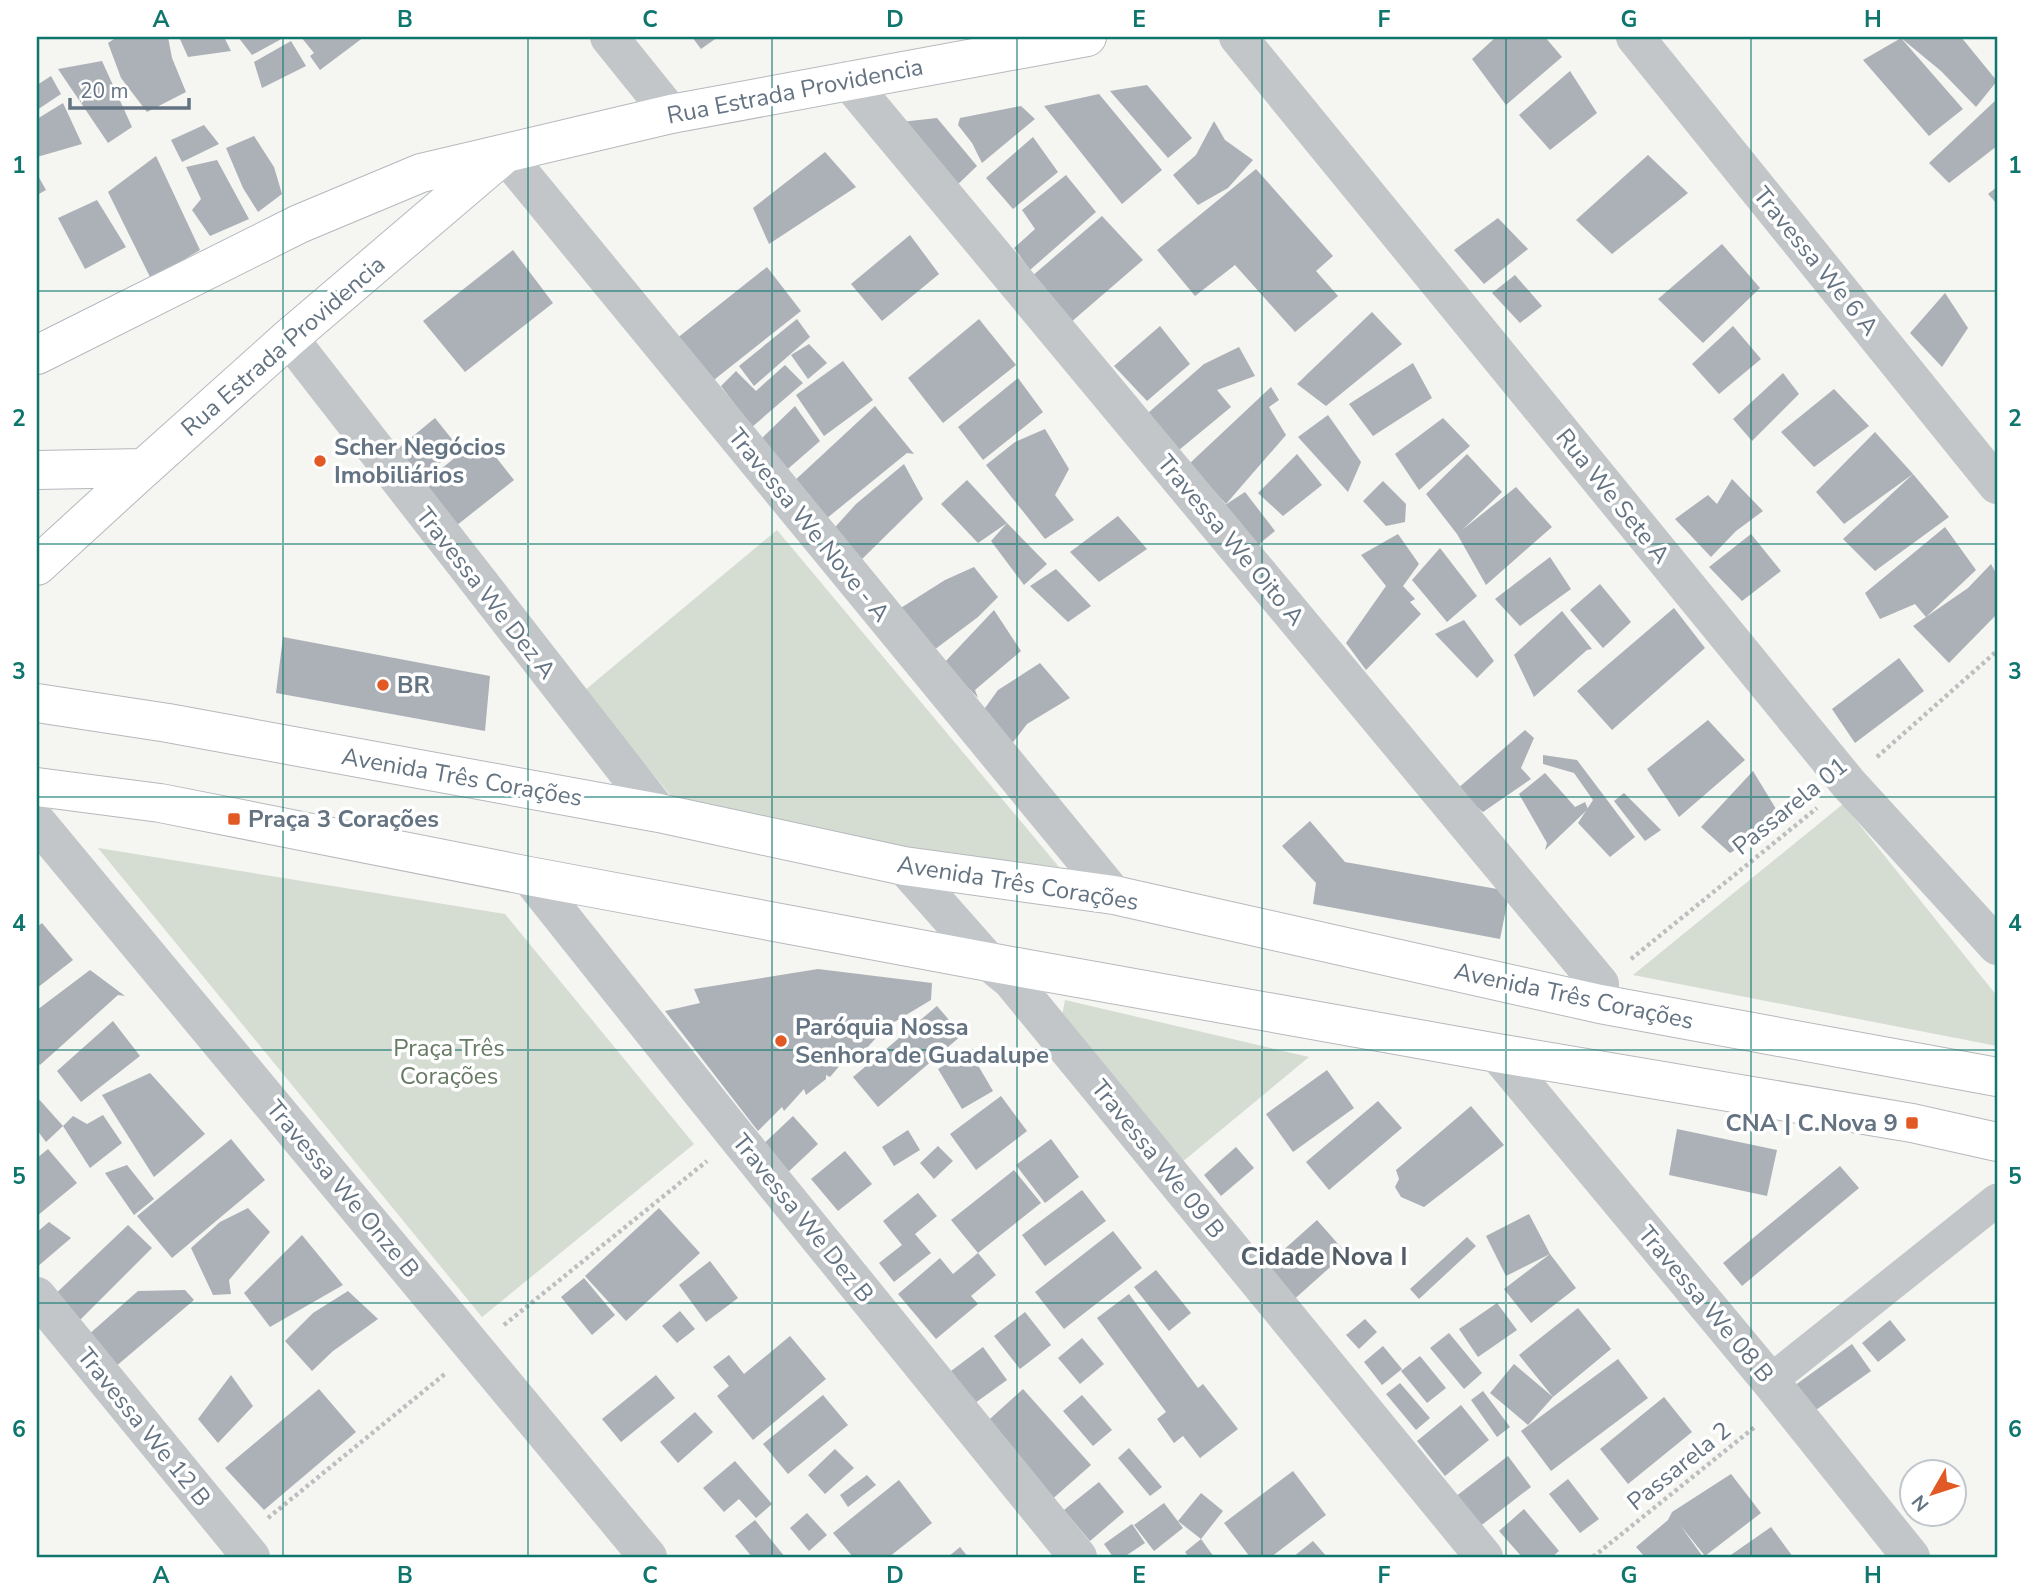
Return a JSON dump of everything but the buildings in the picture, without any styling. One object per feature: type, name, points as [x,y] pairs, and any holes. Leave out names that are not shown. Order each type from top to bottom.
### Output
[{"type":"main road","name":"Rua Estrada Providencia","points":[[37,355],[299,223],[421,173],[671,114],[1087,37]]},
{"type":"main road","name":"Rua Estrada Providencia","points":[[37,566],[289,338],[505,154]]},
{"type":"main road","points":[[37,470],[144,468]]},
{"type":"main road","name":"Avenida Três Corações","points":[[37,703],[168,723],[659,813],[904,866],[1114,895],[1997,1077]]},
{"type":"main road","points":[[37,787],[160,803],[529,876],[989,962],[1497,1053],[1912,1123],[1997,1142]]},
{"type":"street","points":[[609,37],[671,114]]},
{"type":"street","name":"Rua We Sete A","points":[[1238,37],[1848,783],[1997,946]]},
{"type":"street","name":"Travessa We 6 A","points":[[1635,37],[1997,485]]},
{"type":"street","name":"Travessa We Oito A","points":[[848,80],[1600,994]]},
{"type":"street","name":"Travessa We Nove - A","points":[[505,154],[1114,895]]},
{"type":"street","name":"Travessa We Dez A","points":[[289,338],[659,813]]},
{"type":"street","name":"Travessa We Onze B","points":[[37,822],[648,1557]]},
{"type":"street","name":"Travessa We 09 B","points":[[904,866],[989,962],[1011,980],[1484,1557]]},
{"type":"street","name":"Travessa We Dez B","points":[[529,876],[1078,1557]]},
{"type":"street","name":"Travessa We 08 B","points":[[1497,1053],[1778,1391],[1911,1557]]},
{"type":"street","points":[[1778,1391],[1997,1200]]},
{"type":"street","name":"Travessa We 12 B","points":[[37,1296],[251,1557]]},
{"type":"path","name":"Passarela 01","points":[[1600,994],[1848,783],[1997,651]]},
{"type":"path","name":"Passarela 2","points":[[1593,1557],[1778,1391]]},
{"type":"green space","points":[[777,530],[1059,867],[904,850],[682,809],[584,691]]},
{"type":"green space","points":[[1843,804],[1997,996],[1997,1046],[1633,975]]},
{"type":"green space","name":"Praça Três Corações","points":[[98,848],[505,914],[694,1144],[482,1317]]},
{"type":"green space","points":[[1065,1000],[1309,1057],[1181,1163],[1061,1021]]},
{"type":"place","name":"Scher Negócios Imobiliários","points":[[320,461]]},
{"type":"place","name":"BR","points":[[383,685]]},
{"type":"place","name":"Praça 3 Corações","points":[[234,819]]},
{"type":"place","name":"Paróquia Nossa Senhora de Guadalupe","points":[[781,1041]]},
{"type":"place","name":"CNA | C.Nova 9","points":[[1912,1123]]},
{"type":"district","name":"Cidade Nova I","points":[[1324,1256]]}]
